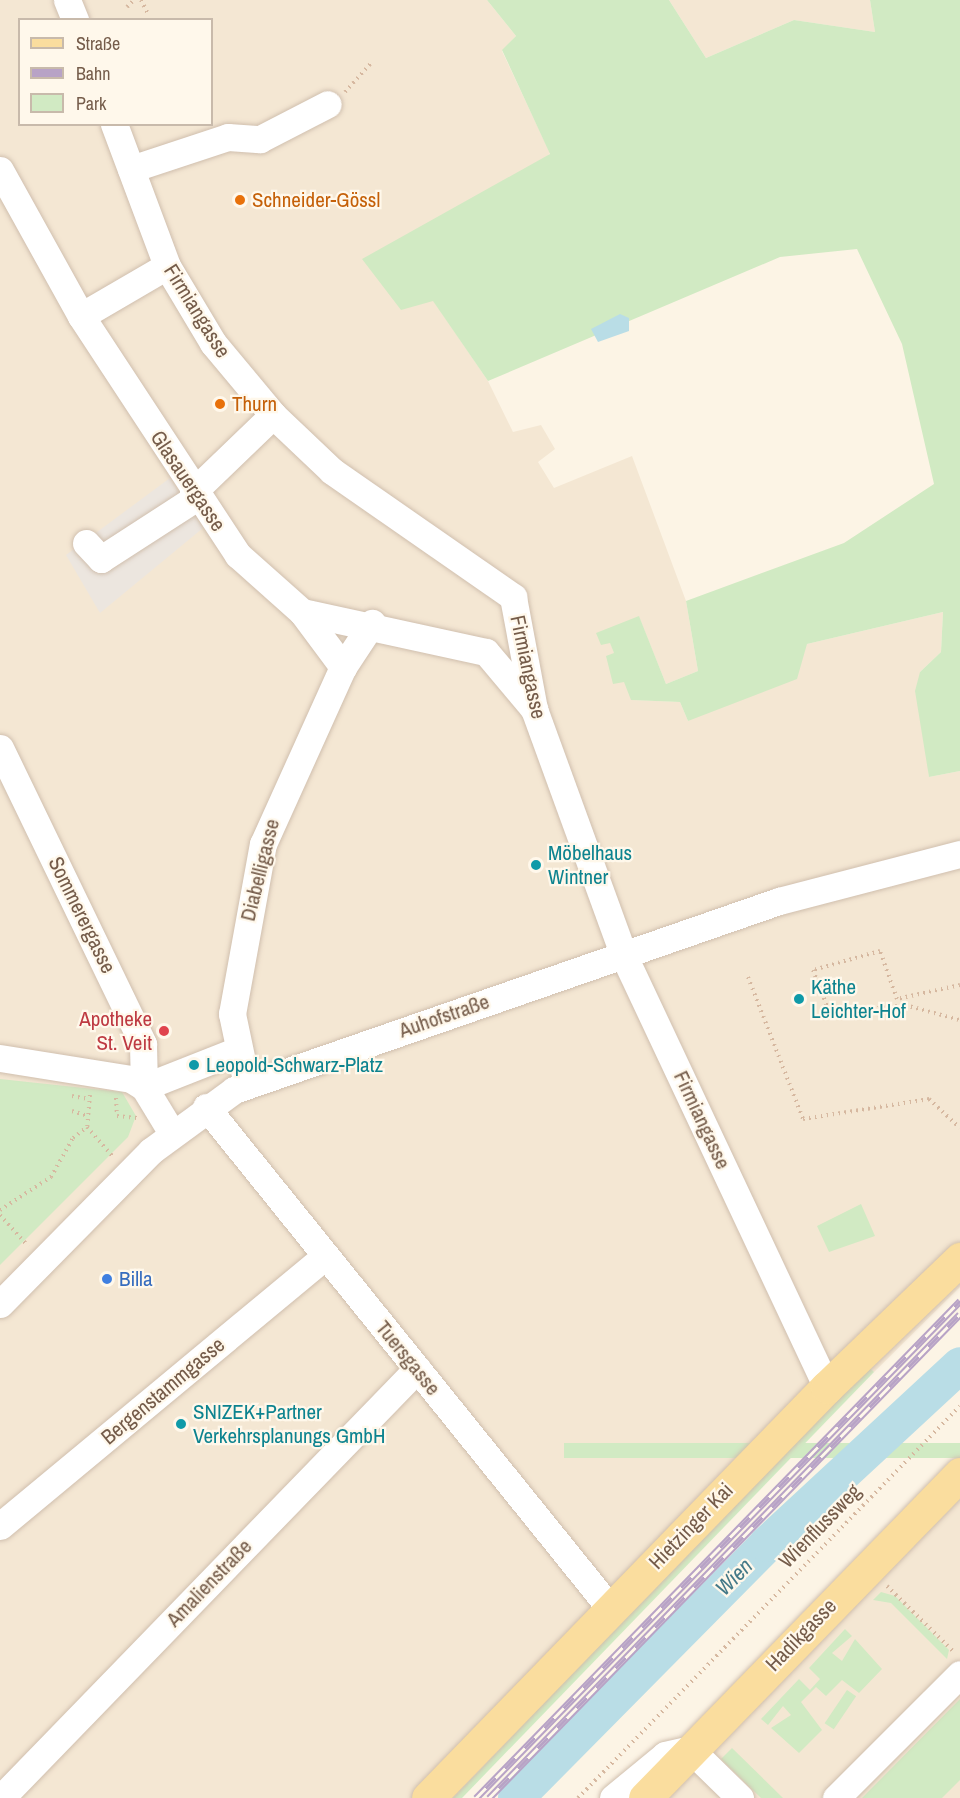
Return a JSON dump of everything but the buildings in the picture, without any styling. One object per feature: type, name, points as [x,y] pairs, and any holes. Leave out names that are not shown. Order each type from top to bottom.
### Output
[{"type":"main road","name":"Hietzinger Kai","points":[[428,1798],[827,1386],[960,1259]]},
{"type":"main road","name":"Hadikgasse","points":[[645,1798],[867,1566],[960,1474]]},
{"type":"street","points":[[68,0],[74,18]]},
{"type":"street","points":[[131,169],[228,137],[260,139],[328,104]]},
{"type":"street","name":"Firmiangasse","points":[[115,126],[167,266],[213,343],[273,415],[332,471],[504,587],[513,597],[522,632],[534,709],[623,954],[827,1386]]},
{"type":"street","name":"Glasauergasse","points":[[0,170],[81,316],[195,494],[238,555],[302,612]]},
{"type":"street","points":[[81,316],[167,266]]},
{"type":"street","points":[[86,543],[101,559],[195,494],[273,415]]},
{"type":"street","points":[[302,612],[372,623],[486,652],[505,649],[522,632]]},
{"type":"street","points":[[302,612],[343,667]]},
{"type":"street","name":"Diabelligasse","points":[[247,1085],[238,1050],[235,978],[263,844],[343,667],[372,623]]},
{"type":"street","points":[[486,652],[534,709]]},
{"type":"street","name":"Sommerergasse","points":[[0,748],[143,1044],[131,1089]]},
{"type":"street","name":"Auhofstraße","points":[[0,1304],[171,1133],[206,1107],[247,1085],[779,901],[960,854]]},
{"type":"street","points":[[131,1089],[238,1050]]},
{"type":"street","points":[[0,1058],[124,1077],[131,1089],[171,1133]]},
{"type":"street","name":"Tuersgasse","points":[[206,1107],[610,1608]]},
{"type":"street","name":"Bergenstammgasse","points":[[0,1526],[325,1256]]},
{"type":"street","name":"Amalienstraße","points":[[1,1798],[417,1369]]},
{"type":"street","points":[[836,1798],[960,1674]]},
{"type":"street","points":[[614,1798],[665,1755],[690,1749],[740,1798]]},
{"type":"path","points":[[127,7],[135,0]]},
{"type":"path","points":[[141,0],[148,14]]},
{"type":"path","points":[[328,104],[372,62]]},
{"type":"path","points":[[960,985],[897,999],[880,951],[813,970],[830,1014],[905,1005],[960,1020]]},
{"type":"path","points":[[748,977],[803,1119],[929,1099],[960,1128]]},
{"type":"path","points":[[93,1088],[89,1099],[87,1127],[114,1159]]},
{"type":"path","points":[[131,1089],[113,1106],[117,1116],[141,1118]]},
{"type":"path","points":[[72,1096],[89,1099]]},
{"type":"path","points":[[72,1111],[87,1116]]},
{"type":"path","points":[[0,1210],[51,1178],[73,1138],[87,1127]]},
{"type":"path","points":[[0,1215],[28,1246]]},
{"type":"path","name":"Wienflussweg","points":[[578,1798],[960,1406]]},
{"type":"path","points":[[867,1566],[960,1658]]},
{"type":"shaded area","points":[[0,0],[487,0],[516,36],[502,51],[550,153],[433,300],[488,381],[513,432],[541,425],[555,449],[538,462],[554,488],[632,456],[686,601],[698,671],[666,684],[639,617],[610,642],[632,700],[680,702],[688,721],[807,644],[943,612],[941,652],[920,672],[929,777],[960,771],[960,1287],[874,1372],[867,1366],[453,1798],[0,1798]]},
{"type":"shaded area","points":[[669,0],[870,0],[875,32],[794,20],[706,58]]},
{"type":"shaded area","points":[[170,478],[203,528],[100,613],[66,555]]},
{"type":"shaded area","points":[[960,1458],[960,1798],[631,1798]]},
{"type":"green space","points":[[487,0],[669,0],[706,58],[794,20],[875,32],[870,0],[960,0],[960,771],[929,777],[915,691],[920,672],[941,652],[943,612],[807,644],[797,679],[688,721],[680,702],[631,700],[624,682],[613,684],[606,656],[614,653],[610,643],[601,645],[596,633],[639,616],[666,684],[698,671],[686,601],[844,543],[934,484],[902,344],[857,249],[780,257],[488,381],[433,301],[401,310],[362,259],[550,154],[502,50],[516,36]]},
{"type":"green space","points":[[0,1079],[122,1092],[136,1116],[128,1137],[0,1265]]},
{"type":"green space","points":[[861,1204],[875,1236],[829,1252],[817,1226]]},
{"type":"green space","points":[[867,1365],[874,1372],[462,1798],[453,1798]]},
{"type":"green space","points":[[564,1443],[960,1443],[960,1458],[564,1458]]},
{"type":"green space","points":[[881,1592],[895,1596],[949,1650],[947,1659],[891,1603],[873,1600]]},
{"type":"green space","points":[[845,1629],[852,1636],[832,1653],[842,1661],[855,1639],[882,1669],[859,1693],[842,1680],[826,1696],[816,1687],[801,1702],[822,1730],[799,1753],[771,1728],[791,1715],[783,1706],[768,1725],[761,1719],[799,1679],[810,1690],[820,1679],[809,1668]]},
{"type":"green space","points":[[847,1690],[856,1696],[834,1729],[825,1723]]},
{"type":"green space","points":[[960,1699],[960,1780],[942,1798],[862,1798]]},
{"type":"green space","points":[[732,1748],[783,1798],[761,1798],[721,1759]]},
{"type":"water","points":[[620,314],[629,318],[629,331],[598,342],[591,329]]},
{"type":"waterway","name":"Wien","points":[[516,1798],[767,1544],[960,1365]]},
{"type":"railway","points":[[476,1798],[960,1301]]},
{"type":"railway","points":[[489,1798],[960,1314]]},
{"type":"place","name":"Schneider-Gössl","points":[[240,200]]},
{"type":"place","name":"Thurn","points":[[220,404]]},
{"type":"place","name":"Möbelhaus Wintner","points":[[536,865]]},
{"type":"place","name":"Käthe Leichter-Hof","points":[[799,999]]},
{"type":"place","name":"Apotheke St. Veit","points":[[164,1031]]},
{"type":"place","name":"Leopold-Schwarz-Platz","points":[[194,1065]]},
{"type":"place","name":"Billa","points":[[107,1279]]},
{"type":"place","name":"SNIZEK+Partner Verkehrsplanungs GmbH","points":[[181,1424]]}]
